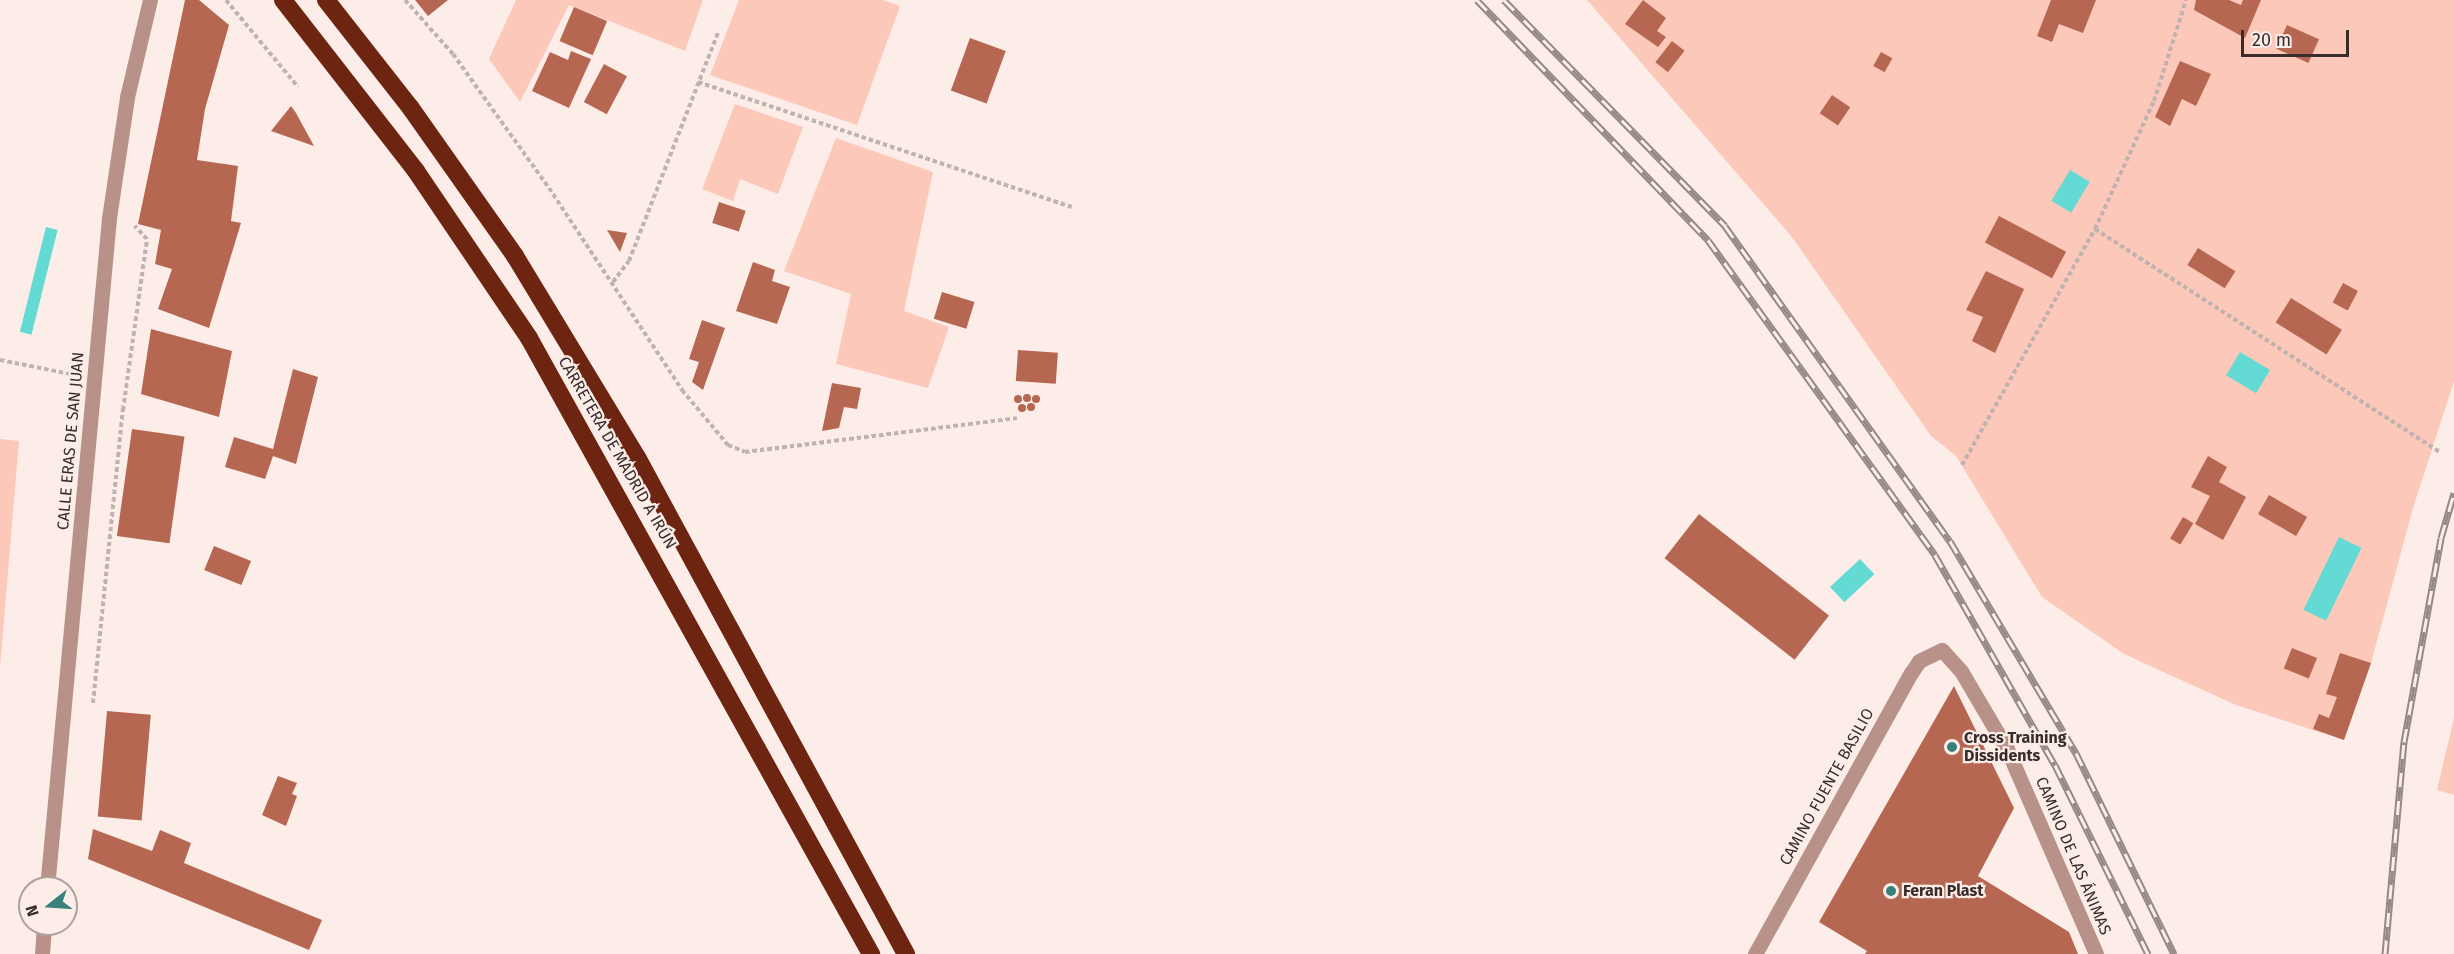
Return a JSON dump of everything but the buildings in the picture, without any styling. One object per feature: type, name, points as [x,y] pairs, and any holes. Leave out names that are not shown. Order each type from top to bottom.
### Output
[{"type":"highway","name":"CARRETERA DE MADRID A IRÚN","points":[[284,0],[416,171],[529,338],[871,954]]},
{"type":"highway","name":"CARRETERA DE MADRID A IRÚN","points":[[326,0],[410,107],[515,256],[638,459],[906,954]]},
{"type":"street","name":"CALLE ERAS DE SAN JUAN","points":[[48,876],[114,180],[127,98],[150,0]]},
{"type":"street","name":"CAMINO FUENTE BASILIO","points":[[1755,954],[1911,673],[1919,661],[1942,650]]},
{"type":"street","name":"CAMINO DE LAS ÁNIMAS","points":[[1942,650],[1961,671],[2007,749],[2096,954]]},
{"type":"street","points":[[42,954],[43,936]]},
{"type":"path","points":[[226,0],[298,87]]},
{"type":"path","points":[[405,0],[453,54],[613,282],[710,426],[728,445],[745,452],[1017,418]]},
{"type":"path","points":[[1962,465],[2094,229],[2154,101],[2186,0]]},
{"type":"path","points":[[613,282],[629,261],[718,33]]},
{"type":"path","points":[[698,82],[1072,207]]},
{"type":"path","points":[[2094,229],[2440,452]]},
{"type":"path","points":[[98,660],[123,411],[147,239]]},
{"type":"path","points":[[0,360],[96,379]]},
{"type":"shaded area","points":[[516,0],[703,0],[685,51],[569,5],[520,102],[489,59]]},
{"type":"shaded area","points":[[739,0],[883,0],[900,6],[857,125],[710,75]]},
{"type":"shaded area","points":[[1587,0],[2454,0],[2454,381],[2413,508],[2371,663],[2344,740],[2236,705],[2124,654],[2042,597],[1956,456],[1931,436],[1792,237]]},
{"type":"shaded area","points":[[735,104],[803,127],[778,194],[740,179],[733,201],[702,189]]},
{"type":"shaded area","points":[[836,138],[933,172],[904,311],[949,327],[928,388],[836,364],[851,294],[784,271]]},
{"type":"shaded area","points":[[0,439],[19,441],[0,667]]},
{"type":"shaded area","points":[[2454,718],[2454,795],[2437,790]]},
{"type":"water","points":[[2070,170],[2090,182],[2071,213],[2051,201]]},
{"type":"water","points":[[46,227],[58,230],[32,335],[20,332]]},
{"type":"water","points":[[2240,352],[2270,370],[2256,393],[2226,375]]},
{"type":"water","points":[[2339,537],[2361,548],[2326,621],[2303,610]]},
{"type":"water","points":[[1860,559],[1874,574],[1844,602],[1830,587]]},
{"type":"railway","points":[[1477,0],[1708,240],[1935,555],[2055,765],[2148,954]]},
{"type":"railway","points":[[1504,0],[1725,226],[1950,541],[2076,753],[2174,954]]},
{"type":"railway","points":[[2385,954],[2404,742],[2441,538],[2454,493]]},
{"type":"place","name":"Cross Training Dissidents","points":[[1952,747]]},
{"type":"place","name":"Feran Plast","points":[[1891,891]]}]
